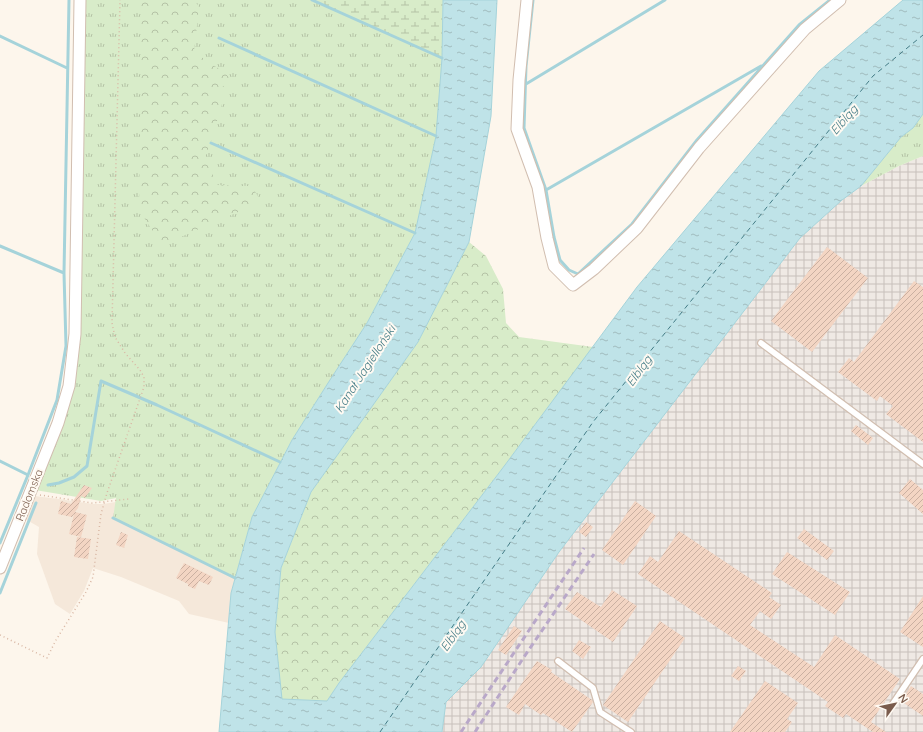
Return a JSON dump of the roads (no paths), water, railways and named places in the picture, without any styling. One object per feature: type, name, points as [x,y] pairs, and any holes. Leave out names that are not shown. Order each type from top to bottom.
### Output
[{"type":"street","name":"Radomska","points":[[0,568],[58,423],[68,386],[74,334],[80,0]]},
{"type":"street","points":[[526,0],[519,80],[518,129],[538,186],[547,238],[554,266],[573,285],[594,269],[637,228],[699,148],[805,28],[840,0]]},
{"type":"lane","points":[[761,343],[923,464]]},
{"type":"lane","points":[[890,708],[923,659]]},
{"type":"lane","points":[[558,661],[593,688],[600,712],[631,732]]},
{"type":"water","points":[[443,0],[497,0],[491,116],[469,242],[418,342],[311,492],[281,568],[275,632],[282,699],[327,701],[637,287],[819,71],[903,0],[923,0],[923,114],[913,128],[901,137],[861,186],[842,200],[800,238],[559,552],[481,667],[446,702],[442,732],[219,732],[231,593],[252,517],[292,440],[367,323],[415,233],[436,136],[442,58]]},
{"type":"waterway","points":[[0,543],[57,400],[66,346],[64,273],[69,0]]},
{"type":"waterway","points":[[312,0],[442,58]]},
{"type":"waterway","points":[[533,0],[526,66],[524,128],[546,190],[554,237],[560,260],[569,270],[578,274],[632,224],[697,140],[799,25],[830,0]]},
{"type":"waterway","points":[[526,84],[665,0]]},
{"type":"waterway","points":[[0,36],[67,68]]},
{"type":"waterway","points":[[219,38],[436,136]]},
{"type":"waterway","points":[[546,190],[761,66]]},
{"type":"waterway","points":[[211,143],[415,233]]},
{"type":"waterway","points":[[0,246],[64,273]]},
{"type":"waterway","points":[[48,485],[59,483],[74,477],[87,466],[101,381],[157,405],[280,462]]},
{"type":"waterway","points":[[0,461],[28,475]]},
{"type":"waterway","points":[[0,593],[36,503]]},
{"type":"waterway","points":[[113,518],[235,578]]},
{"type":"railway","points":[[461,732],[584,548]]},
{"type":"railway","points":[[475,732],[594,554]]},
{"type":"water label","name":"Elbląg","points":[[844,120]]},
{"type":"water label","name":"Kanał Jagielloński","points":[[365,369]]},
{"type":"water label","name":"Elbląg","points":[[639,371]]},
{"type":"water label","name":"Elbląg","points":[[453,636]]}]
